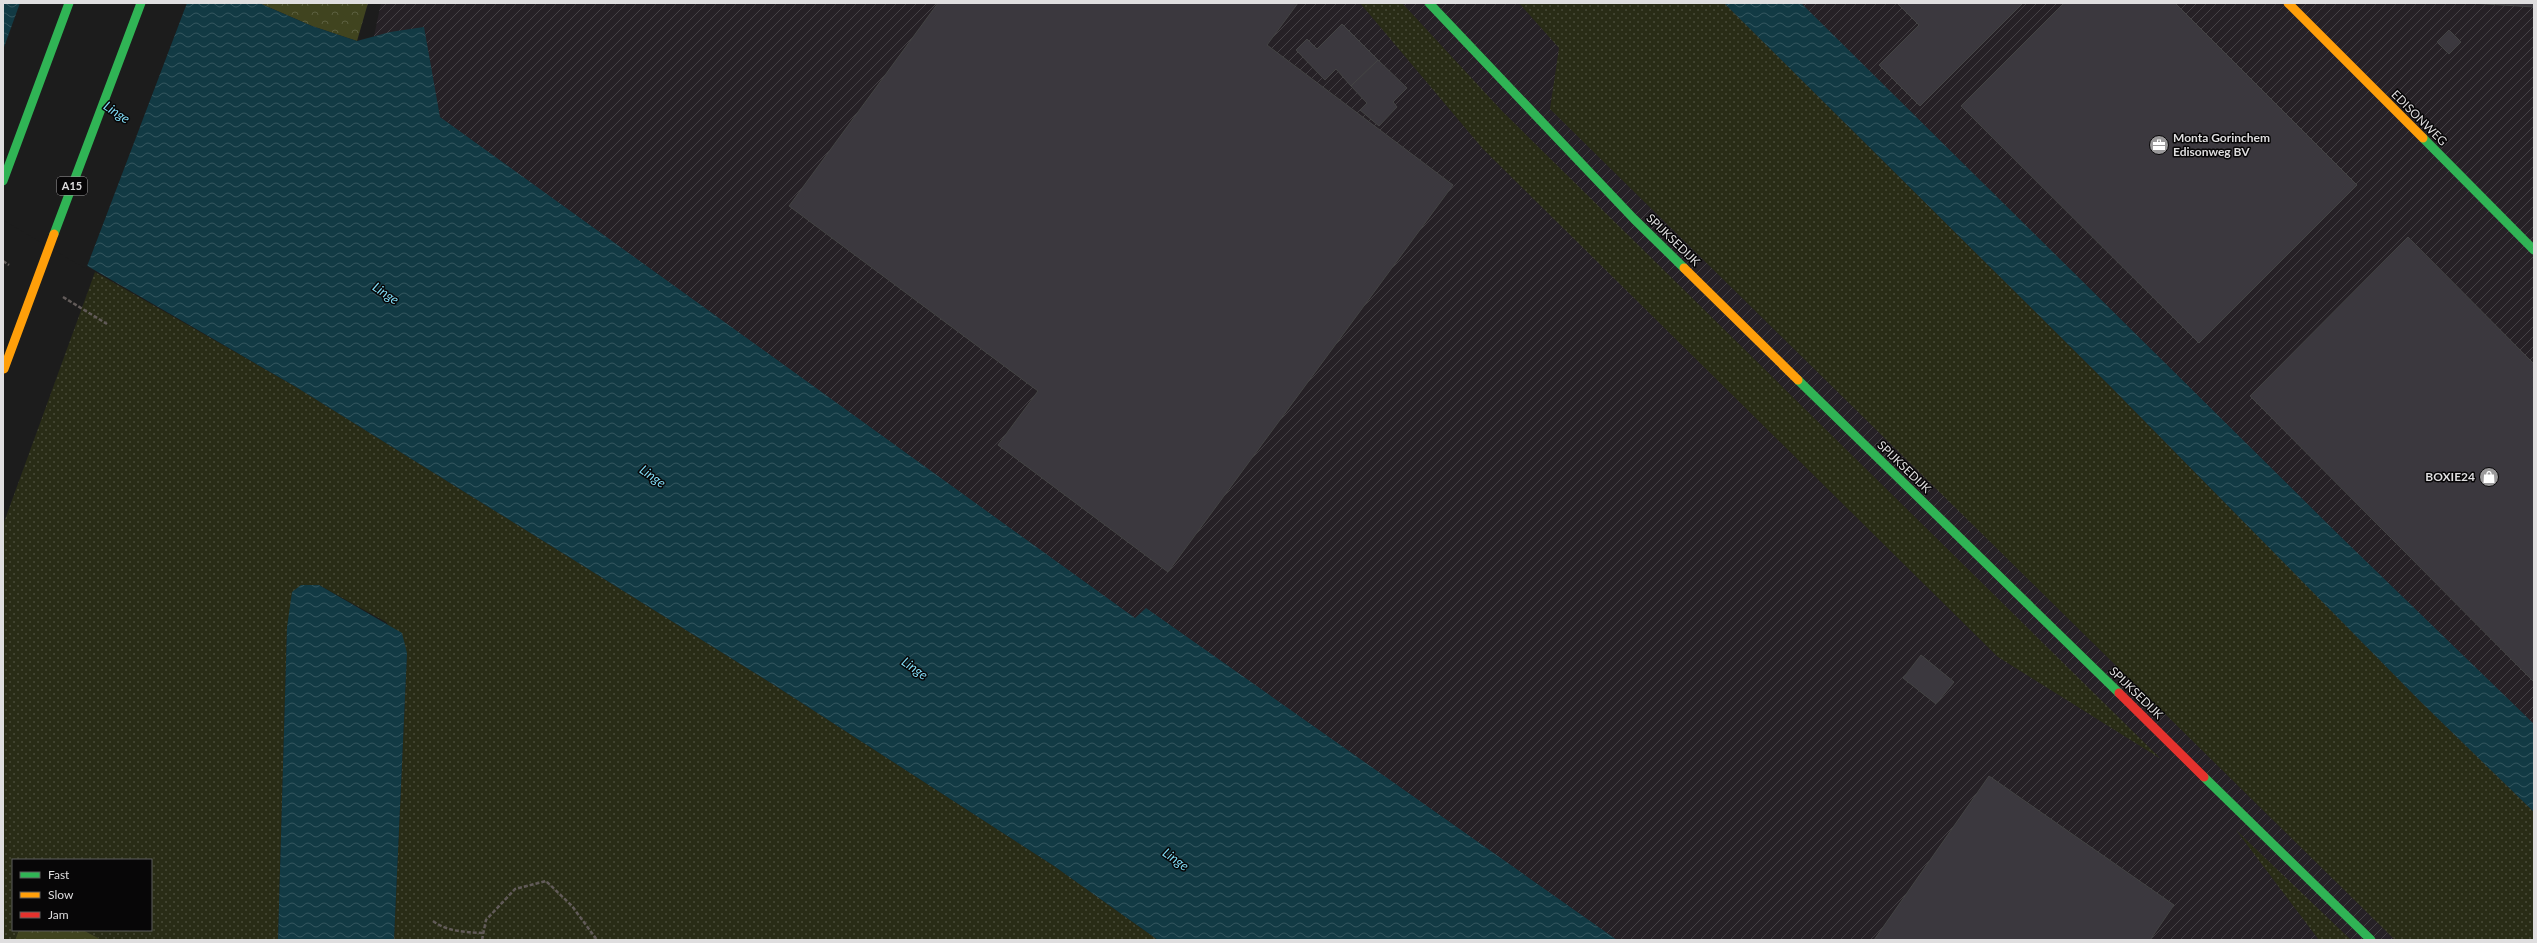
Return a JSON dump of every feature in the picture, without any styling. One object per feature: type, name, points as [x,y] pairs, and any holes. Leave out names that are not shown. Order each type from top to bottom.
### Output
[{"type":"main road","points":[[3,181],[69,3]]},
{"type":"main road","name":"A15","points":[[3,370],[141,3]]},
{"type":"main road","name":"SPIJKSEDIJK","points":[[1429,3],[1634,219],[2371,940]]},
{"type":"main road","name":"EDISONWEG","points":[[2288,3],[2534,250]]},
{"type":"path","points":[[482,940],[482,933],[486,920],[516,889],[546,880],[572,906],[597,940]]},
{"type":"path","points":[[433,921],[441,927],[461,932],[482,933]]},
{"type":"shaded area","points":[[381,3],[2534,3],[2534,940],[1549,940],[359,108]]},
{"type":"green space","points":[[259,3],[368,3],[357,41],[312,26]]},
{"type":"green space","points":[[1360,3],[1402,3],[1503,112],[2161,759],[1998,657],[1483,149]]},
{"type":"green space","points":[[1519,3],[1724,3],[2111,387],[2420,701],[2534,812],[2534,940],[2395,940],[1550,109],[1559,48]]},
{"type":"green space","points":[[95,272],[296,387],[771,683],[1054,866],[1158,940],[394,940],[407,653],[386,622],[319,585],[302,585],[287,627],[278,940],[102,940],[85,931],[152,931],[152,859],[12,859],[12,931],[19,931],[15,940],[3,940],[3,525]]},
{"type":"green space","points":[[2236,830],[2351,940],[2319,940]]},
{"type":"green space","points":[[19,931],[85,931],[102,940],[15,940]]},
{"type":"water","name":"Linge","points":[[3,3],[259,3],[312,26],[357,41],[390,32],[424,27],[440,117],[1135,618],[1146,608],[1617,940],[1158,940],[1054,866],[771,683],[296,387],[3,217]]},
{"type":"water","points":[[1724,3],[1801,3],[2341,537],[2534,724],[2534,812],[2420,701],[2111,387]]},
{"type":"water","points":[[301,585],[319,585],[402,633],[407,653],[394,940],[278,940],[287,627],[292,592]]},
{"type":"pier","points":[[20,3],[187,3],[86,269],[3,220],[3,50]]},
{"type":"building","points":[[938,3],[1298,3],[1267,45],[1453,185],[1168,572],[998,445],[1038,391],[789,206]]},
{"type":"building","points":[[1897,3],[2023,3],[1920,106],[1879,65],[1919,25]]},
{"type":"building","points":[[2064,3],[2175,3],[2357,185],[2199,343],[1961,106]]},
{"type":"building","points":[[2470,3],[2534,3],[2534,7]]},
{"type":"building","points":[[1342,24],[1378,60],[1351,86],[1336,69],[1325,80],[1296,50],[1307,39],[1317,49]]},
{"type":"building","points":[[2449,30],[2461,42],[2449,54],[2437,42]]},
{"type":"building","points":[[1378,60],[1407,88],[1393,102],[1397,107],[1379,126],[1360,110],[1367,103],[1351,86]]},
{"type":"building","points":[[2408,237],[2534,364],[2534,682],[2250,396]]},
{"type":"building","points":[[1921,655],[1954,682],[1936,704],[1903,678]]},
{"type":"building","points":[[1989,776],[2174,905],[2150,940],[1874,940]]},
{"type":"traffic: fast","points":[[3,181],[69,3]]},
{"type":"traffic: fast","points":[[54,234],[141,3]]},
{"type":"traffic: fast","points":[[1429,3],[1634,219],[1684,268]]},
{"type":"traffic: fast","points":[[2423,138],[2534,250]]},
{"type":"traffic: fast","points":[[1798,380],[2119,693]]},
{"type":"traffic: fast","points":[[2204,777],[2371,940]]},
{"type":"traffic: slow","points":[[2288,3],[2423,138]]},
{"type":"traffic: slow","points":[[4,369],[54,234]]},
{"type":"traffic: slow","points":[[1684,268],[1798,380]]},
{"type":"traffic: jam","points":[[2119,693],[2204,777]]},
{"type":"place","name":"Monta Gorinchem Edisonweg BV","points":[[2159,145]]},
{"type":"place","name":"BOXIE24","points":[[2489,477]]}]
